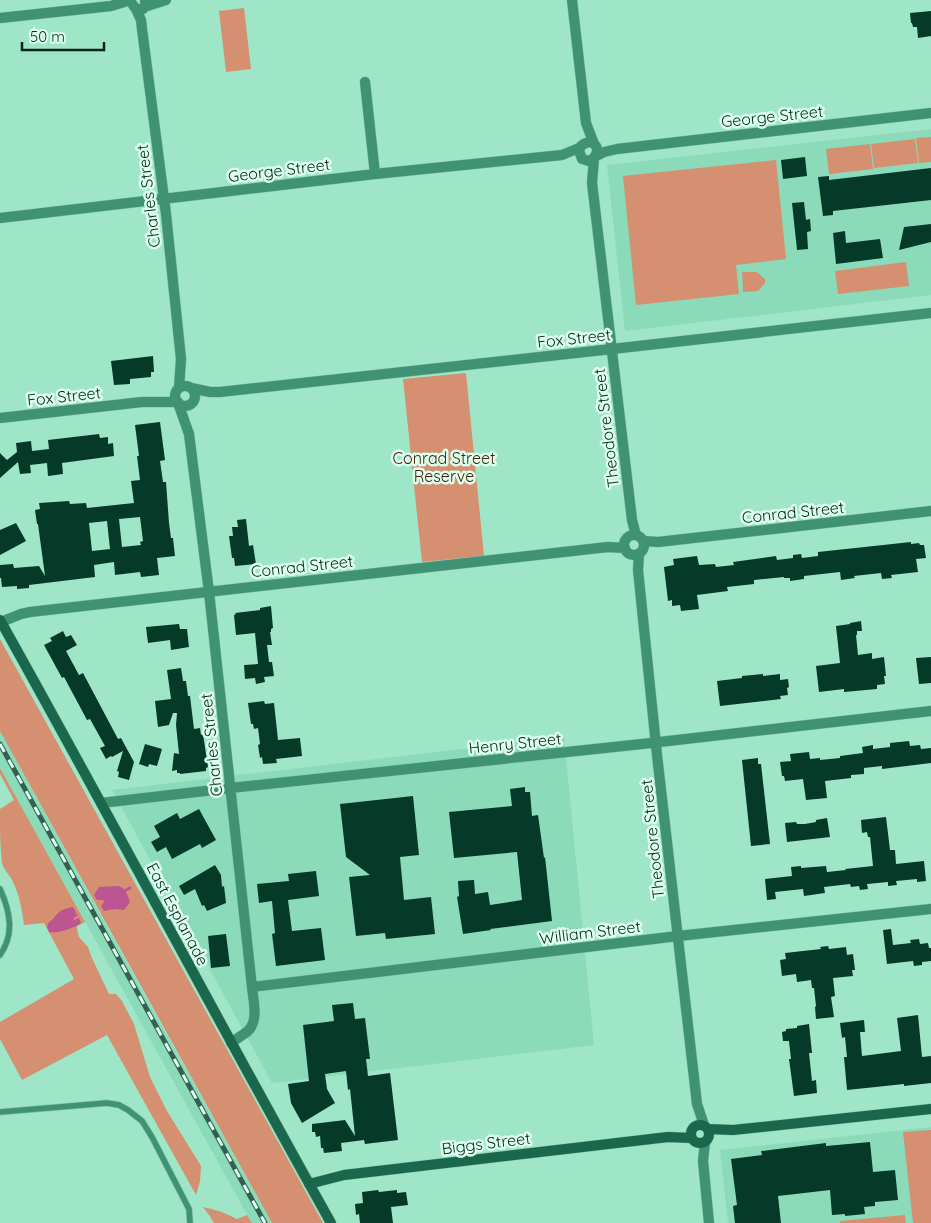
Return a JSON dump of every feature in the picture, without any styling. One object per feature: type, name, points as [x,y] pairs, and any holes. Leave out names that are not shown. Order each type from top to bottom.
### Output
[{"type":"street","points":[[0,18],[111,6],[139,5],[166,0]]},
{"type":"street","name":"Theodore Street","points":[[572,0],[588,152],[638,570],[709,1223]]},
{"type":"street","name":"Charles Street","points":[[139,5],[164,199],[181,359],[190,387]]},
{"type":"street","points":[[365,82],[375,174]]},
{"type":"street","name":"George Street","points":[[0,218],[375,174],[588,152],[604,152],[931,113]]},
{"type":"street","name":"Fox Street","points":[[190,387],[210,392],[220,392],[931,313]]},
{"type":"street","name":"Charles Street","points":[[178,389],[181,359]]},
{"type":"street","points":[[184,386],[190,387],[195,396],[192,402],[185,405],[178,402],[175,396],[178,389],[184,386]]},
{"type":"street","name":"Fox Street","points":[[0,418],[131,403],[156,398],[178,389]]},
{"type":"street","name":"Fox Street","points":[[192,402],[220,392]]},
{"type":"street","name":"Charles Street","points":[[178,402],[189,434],[209,592],[252,986],[253,1024],[248,1030],[230,1042]]},
{"type":"street","name":"Fox Street","points":[[131,403],[178,402]]},
{"type":"street","name":"Charles Street","points":[[189,434],[192,402]]},
{"type":"street","name":"Conrad Street","points":[[1,621],[30,612],[931,511]]},
{"type":"street","name":"East Esplanade","points":[[1,621],[230,1042],[331,1223]]},
{"type":"street","name":"Henry Street","points":[[101,803],[656,743],[931,711]]},
{"type":"street","name":"William Street","points":[[252,986],[678,936],[931,909]]},
{"type":"street","name":"Biggs Street","points":[[309,1184],[344,1175],[700,1133],[931,1109]]},
{"type":"lane","points":[[0,890],[7,906],[10,928],[6,946],[0,956]]},
{"type":"lane","points":[[0,1112],[107,1103],[120,1105],[142,1121],[152,1137],[189,1208],[190,1223]]},
{"type":"shaded area","points":[[931,129],[931,295],[625,331],[607,165]]},
{"type":"shaded area","points":[[0,731],[272,1223],[252,1223],[0,768]]},
{"type":"shaded area","points":[[564,737],[594,1045],[272,1083],[112,790]]},
{"type":"shaded area","points":[[119,886],[125,890],[130,902],[124,910],[104,911],[101,906],[104,902],[103,900],[97,900],[94,895],[99,887]]},
{"type":"shaded area","points":[[73,907],[76,912],[73,917],[74,920],[79,918],[81,923],[66,930],[49,932],[47,927],[49,922],[61,911]]},
{"type":"shaded area","points":[[931,1127],[931,1223],[728,1223],[720,1150]]},
{"type":"green space","points":[[244,8],[251,69],[226,72],[219,11]]},
{"type":"green space","points":[[931,137],[931,162],[919,163],[916,138]]},
{"type":"green space","points":[[915,139],[918,163],[874,168],[871,144]]},
{"type":"green space","points":[[870,144],[873,169],[829,174],[826,149]]},
{"type":"green space","points":[[776,160],[786,259],[736,265],[739,294],[636,305],[623,176]]},
{"type":"green space","points":[[906,262],[909,286],[838,294],[835,271]]},
{"type":"green space","points":[[742,272],[757,272],[765,279],[765,283],[758,291],[743,292]]},
{"type":"green space","name":"Conrad Street Reserve","points":[[466,373],[484,556],[422,562],[403,379]]},
{"type":"green space","points":[[0,639],[323,1223],[272,1223],[0,731]]},
{"type":"green space","points":[[0,768],[85,922],[77,926],[79,937],[88,947],[109,994],[116,994],[122,1001],[134,1024],[150,1077],[167,1111],[201,1166],[200,1181],[196,1195],[107,1035],[22,1080],[0,1039],[0,1022],[74,979],[44,923],[24,925],[16,889],[3,866],[0,809],[14,800],[0,774]]},
{"type":"green space","points":[[931,1130],[931,1223],[913,1223],[903,1132]]},
{"type":"green space","points":[[203,1207],[237,1219],[247,1215],[252,1223],[214,1223]]},
{"type":"green space","points":[[905,1215],[906,1223],[840,1223],[840,1221]]},
{"type":"building","points":[[931,11],[931,36],[918,38],[917,27],[913,27],[911,23],[910,13]]},
{"type":"building","points":[[805,157],[807,176],[783,179],[781,160]]},
{"type":"building","points":[[931,168],[931,200],[833,211],[833,215],[823,216],[818,177],[829,176],[829,180]]},
{"type":"building","points":[[804,202],[806,220],[810,219],[811,231],[807,232],[808,249],[797,250],[792,203]]},
{"type":"building","points":[[931,224],[931,242],[899,250],[904,227]]},
{"type":"building","points":[[845,231],[846,243],[880,239],[883,258],[836,264],[833,233]]},
{"type":"building","points":[[153,356],[154,372],[151,372],[151,377],[130,379],[130,384],[114,385],[111,361]]},
{"type":"building","points":[[160,422],[165,460],[160,461],[163,482],[166,482],[169,523],[175,556],[157,558],[159,575],[141,577],[140,572],[115,575],[114,562],[94,565],[95,577],[29,585],[29,588],[17,589],[17,586],[2,587],[0,565],[13,564],[14,568],[39,566],[45,576],[35,510],[40,509],[39,503],[69,501],[70,504],[86,503],[87,508],[134,503],[131,481],[140,480],[135,425]],"holes":[[[140,517],[143,541],[140,542],[141,545],[122,547],[119,519]],[[107,521],[110,549],[92,551],[89,523]]]},
{"type":"building","points":[[99,434],[100,438],[108,437],[108,444],[113,443],[114,456],[62,463],[63,474],[48,476],[47,463],[30,465],[31,473],[20,474],[18,462],[0,478],[0,453],[7,460],[17,452],[16,443],[31,441],[32,451],[49,449],[48,440]]},
{"type":"building","points":[[246,519],[249,546],[253,545],[256,564],[235,566],[229,536],[233,536],[232,527],[238,527],[237,520]]},
{"type":"building","points":[[16,523],[26,541],[0,555],[0,530]]},
{"type":"building","points":[[911,542],[911,544],[919,543],[924,545],[926,558],[916,559],[918,572],[891,575],[892,578],[882,579],[881,573],[854,576],[855,578],[841,580],[840,572],[804,576],[804,579],[790,581],[790,578],[784,577],[754,580],[754,584],[727,587],[728,591],[697,595],[699,609],[681,611],[680,605],[672,606],[672,600],[668,601],[664,567],[674,565],[673,559],[697,556],[699,565],[715,564],[716,567],[734,565],[733,562],[776,556],[777,560],[793,558],[793,555],[801,554],[802,558],[818,556],[818,552]]},
{"type":"building","points":[[271,606],[273,628],[270,632],[272,645],[267,645],[269,662],[272,662],[274,676],[264,677],[265,682],[256,684],[255,678],[245,679],[244,665],[258,664],[255,633],[236,635],[234,615],[235,613],[260,610],[260,608]]},
{"type":"building","points":[[861,621],[862,631],[857,631],[856,635],[858,655],[872,653],[872,659],[884,657],[885,684],[877,685],[877,689],[844,692],[844,689],[819,692],[816,666],[840,663],[836,626]]},
{"type":"building","points":[[179,624],[180,629],[187,629],[189,647],[171,650],[170,640],[148,643],[146,627]]},
{"type":"building","points":[[63,631],[66,637],[71,635],[77,645],[66,651],[79,675],[83,673],[118,739],[121,738],[134,762],[129,780],[118,777],[119,772],[117,771],[123,751],[106,759],[100,748],[105,746],[90,719],[87,720],[44,645],[52,641],[50,638]]},
{"type":"building","points":[[931,657],[931,683],[919,684],[916,658]]},
{"type":"building","points":[[181,668],[183,681],[186,681],[188,696],[190,696],[194,729],[200,728],[201,735],[203,734],[208,767],[206,771],[180,774],[177,773],[177,770],[172,771],[174,753],[179,754],[176,725],[177,713],[173,713],[169,725],[158,727],[155,701],[171,699],[167,670]]},
{"type":"building","points":[[763,674],[763,676],[780,674],[780,680],[788,679],[788,695],[780,696],[781,699],[720,706],[717,681]]},
{"type":"building","points":[[264,701],[265,704],[274,703],[278,740],[300,738],[302,756],[276,759],[277,763],[263,764],[258,745],[260,744],[258,728],[254,729],[253,724],[251,724],[248,703]]},
{"type":"building","points":[[909,741],[910,746],[920,745],[921,749],[931,748],[931,763],[882,769],[882,766],[864,768],[864,774],[851,775],[851,778],[825,781],[827,798],[806,800],[803,779],[785,781],[784,776],[782,776],[780,762],[791,761],[790,754],[809,752],[810,759],[820,758],[820,760],[840,758],[840,756],[863,753],[862,747],[873,745],[873,749],[890,747],[890,743]]},
{"type":"building","points":[[145,744],[162,749],[157,766],[149,764],[148,767],[139,764]]},
{"type":"building","points":[[758,758],[758,764],[761,764],[770,844],[751,846],[742,760]]},
{"type":"building","points":[[525,787],[525,792],[530,792],[532,816],[538,815],[552,921],[463,934],[457,897],[459,896],[458,881],[474,880],[475,894],[488,892],[490,905],[522,900],[517,852],[454,858],[449,812],[512,806],[510,789]]},
{"type":"building","points":[[413,796],[419,855],[400,857],[404,900],[431,897],[435,934],[386,939],[385,933],[356,936],[349,877],[370,875],[346,857],[340,804]]},
{"type":"building","points":[[199,809],[216,840],[202,848],[200,844],[172,859],[166,847],[157,852],[151,842],[160,837],[154,826],[177,813],[180,819]]},
{"type":"building","points":[[886,817],[890,850],[895,850],[896,864],[924,861],[926,881],[917,882],[917,879],[896,881],[897,885],[888,886],[888,882],[867,884],[868,889],[860,890],[859,886],[851,887],[850,884],[824,887],[825,893],[804,896],[803,889],[775,892],[776,899],[767,900],[765,879],[792,876],[791,867],[826,866],[827,872],[873,866],[870,837],[868,837],[867,832],[862,833],[861,820]]},
{"type":"building","points":[[827,818],[830,837],[787,842],[785,823],[796,822],[797,824],[805,824]]},
{"type":"building","points":[[215,865],[221,875],[226,903],[207,911],[204,905],[202,906],[195,889],[184,895],[179,886]]},
{"type":"building","points":[[316,871],[319,896],[288,900],[292,931],[321,928],[325,960],[276,966],[272,934],[275,933],[272,901],[259,903],[257,884],[289,881],[288,874]]},
{"type":"building","points":[[891,929],[893,945],[911,943],[910,940],[919,939],[920,944],[928,943],[929,948],[931,948],[931,961],[922,962],[922,965],[914,966],[913,961],[887,964],[883,930]]},
{"type":"building","points":[[226,934],[230,966],[211,968],[208,936]]},
{"type":"building","points":[[828,946],[829,949],[846,947],[847,955],[853,954],[855,970],[852,970],[853,976],[833,978],[835,996],[831,997],[834,1017],[816,1019],[814,988],[812,988],[811,980],[797,982],[796,974],[782,976],[780,960],[786,959],[785,953],[821,949],[820,947]]},
{"type":"building","points":[[353,1003],[355,1019],[365,1018],[370,1059],[366,1059],[368,1076],[390,1073],[398,1140],[365,1144],[364,1140],[341,1143],[342,1151],[324,1153],[323,1148],[321,1148],[320,1136],[316,1137],[315,1132],[312,1132],[312,1124],[345,1120],[355,1136],[346,1071],[325,1074],[327,1089],[335,1103],[302,1123],[291,1103],[288,1084],[309,1081],[303,1025],[334,1021],[332,1005]]},
{"type":"building","points":[[918,1015],[922,1057],[931,1056],[931,1083],[847,1090],[844,1057],[847,1057],[845,1037],[842,1038],[840,1023],[864,1020],[865,1032],[860,1032],[862,1056],[901,1051],[897,1018]]},
{"type":"building","points":[[809,1024],[812,1053],[809,1053],[812,1081],[816,1080],[817,1093],[794,1096],[789,1059],[791,1059],[789,1041],[783,1041],[782,1032],[786,1031],[786,1029]]},
{"type":"building","points":[[870,1142],[873,1172],[895,1170],[898,1200],[875,1202],[875,1206],[864,1207],[865,1214],[845,1216],[845,1214],[832,1215],[830,1190],[778,1196],[781,1223],[735,1223],[733,1206],[737,1205],[731,1159],[762,1155],[761,1151],[826,1143],[826,1146]]},
{"type":"building","points":[[378,1190],[379,1192],[397,1190],[397,1193],[406,1192],[408,1205],[391,1207],[393,1223],[360,1223],[359,1214],[356,1215],[355,1204],[363,1203],[362,1192]]},
{"type":"waterway","points":[[122,892],[130,888]]},
{"type":"waterway","points":[[70,918],[76,915]]},
{"type":"railway","points":[[0,744],[265,1223]]}]
